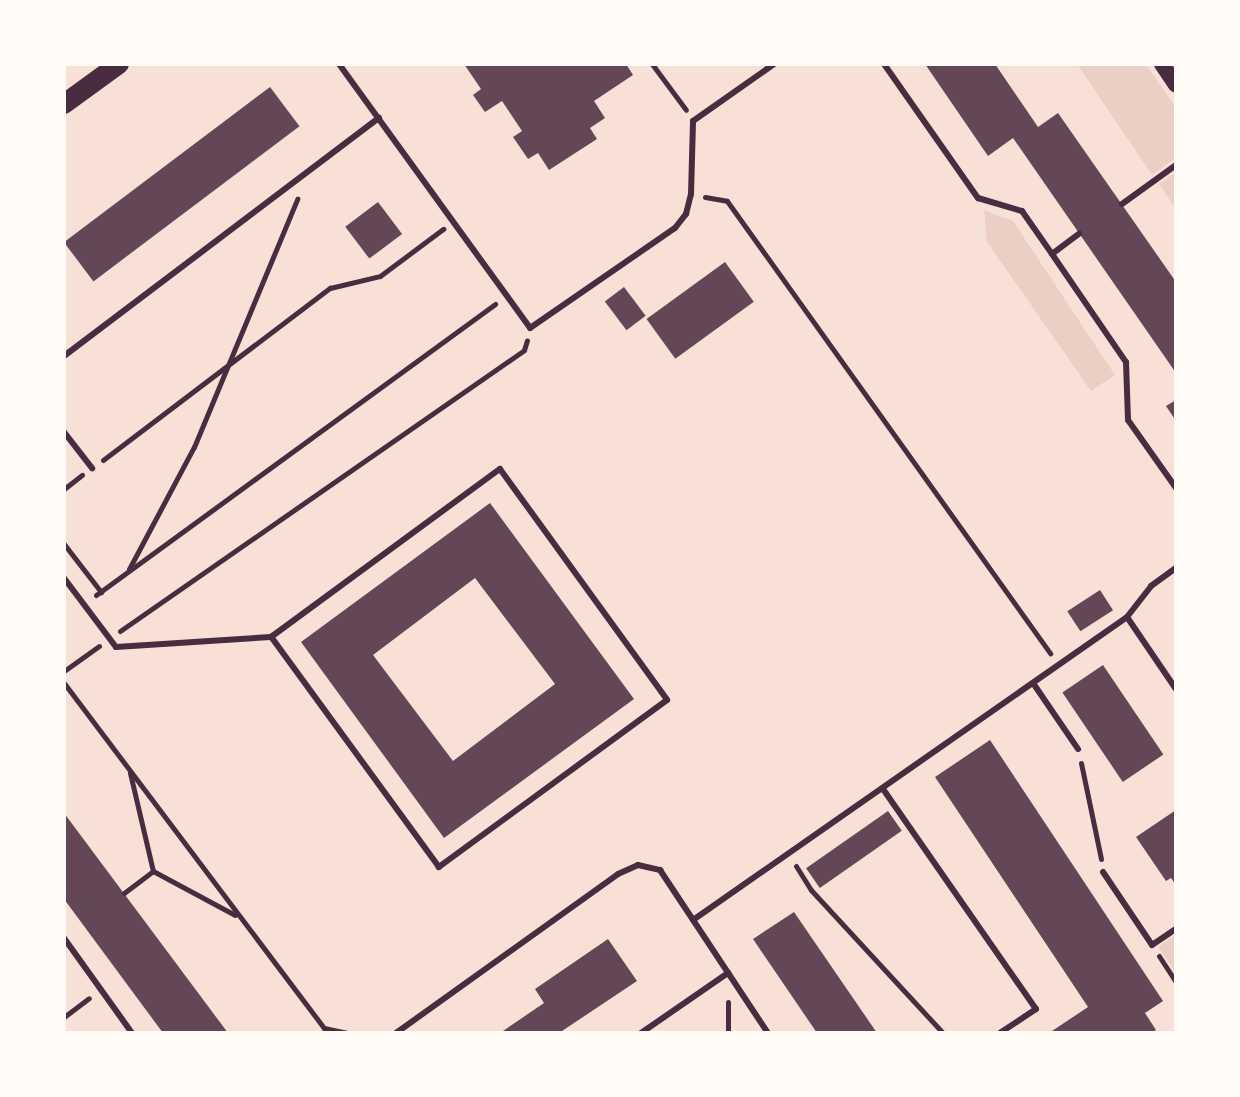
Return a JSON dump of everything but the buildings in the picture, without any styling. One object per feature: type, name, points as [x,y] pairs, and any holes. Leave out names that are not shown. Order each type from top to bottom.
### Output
[{"type":"main road","points":[[64,104],[119,64]]},
{"type":"main road","points":[[1162,64],[1176,85]]},
{"type":"lane","points":[[339,64],[530,328],[675,228],[686,214],[691,194],[693,121],[774,64]]},
{"type":"lane","points":[[884,64],[978,198],[1022,211],[1052,254],[1126,362],[1128,420],[1176,488]]},
{"type":"lane","points":[[64,356],[379,118]]},
{"type":"lane","points":[[1122,204],[1176,165]]},
{"type":"lane","points":[[1052,254],[1079,234]]},
{"type":"lane","points":[[64,432],[92,468]]},
{"type":"lane","points":[[64,578],[116,647],[271,637],[500,469],[667,700],[439,867],[271,637]]},
{"type":"lane","points":[[693,920],[1127,617],[1151,586],[1176,568]]},
{"type":"lane","points":[[1127,617],[1176,689]]},
{"type":"lane","points":[[1033,683],[1078,749]]},
{"type":"lane","points":[[883,789],[1036,1009],[1000,1033]]},
{"type":"lane","points":[[396,1033],[618,874],[638,865],[660,870],[768,1033]]},
{"type":"lane","points":[[1103,872],[1152,945],[1176,929]]},
{"type":"lane","points":[[64,938],[132,1033]]},
{"type":"lane","points":[[641,1033],[728,973]]},
{"type":"path","points":[[652,64],[693,121]]},
{"type":"path","points":[[127,573],[194,447],[309,171]]},
{"type":"path","points":[[691,194],[727,201],[1058,664]]},
{"type":"path","points":[[64,489],[330,288],[380,276],[453,222]]},
{"type":"path","points":[[83,604],[506,296]]},
{"type":"path","points":[[64,671],[524,350],[530,328]]},
{"type":"path","points":[[64,544],[101,592]]},
{"type":"path","points":[[64,683],[324,1028],[347,1033]]},
{"type":"path","points":[[1078,749],[1103,872]]},
{"type":"path","points":[[130,771],[153,871],[240,917]]},
{"type":"path","points":[[788,854],[811,890],[943,1033]]},
{"type":"path","points":[[124,893],[153,871]]},
{"type":"path","points":[[1152,945],[1176,982]]},
{"type":"path","points":[[64,1017],[101,989]]},
{"type":"shaded area","points":[[1077,64],[1146,64],[1176,108],[1176,158],[1152,175]]},
{"type":"shaded area","points":[[1176,172],[1176,209],[1159,184]]},
{"type":"shaded area","points":[[984,210],[1013,221],[1115,375],[1091,391],[987,242]]},
{"type":"shaded area","points":[[1176,934],[1176,973],[1158,947]]}]
